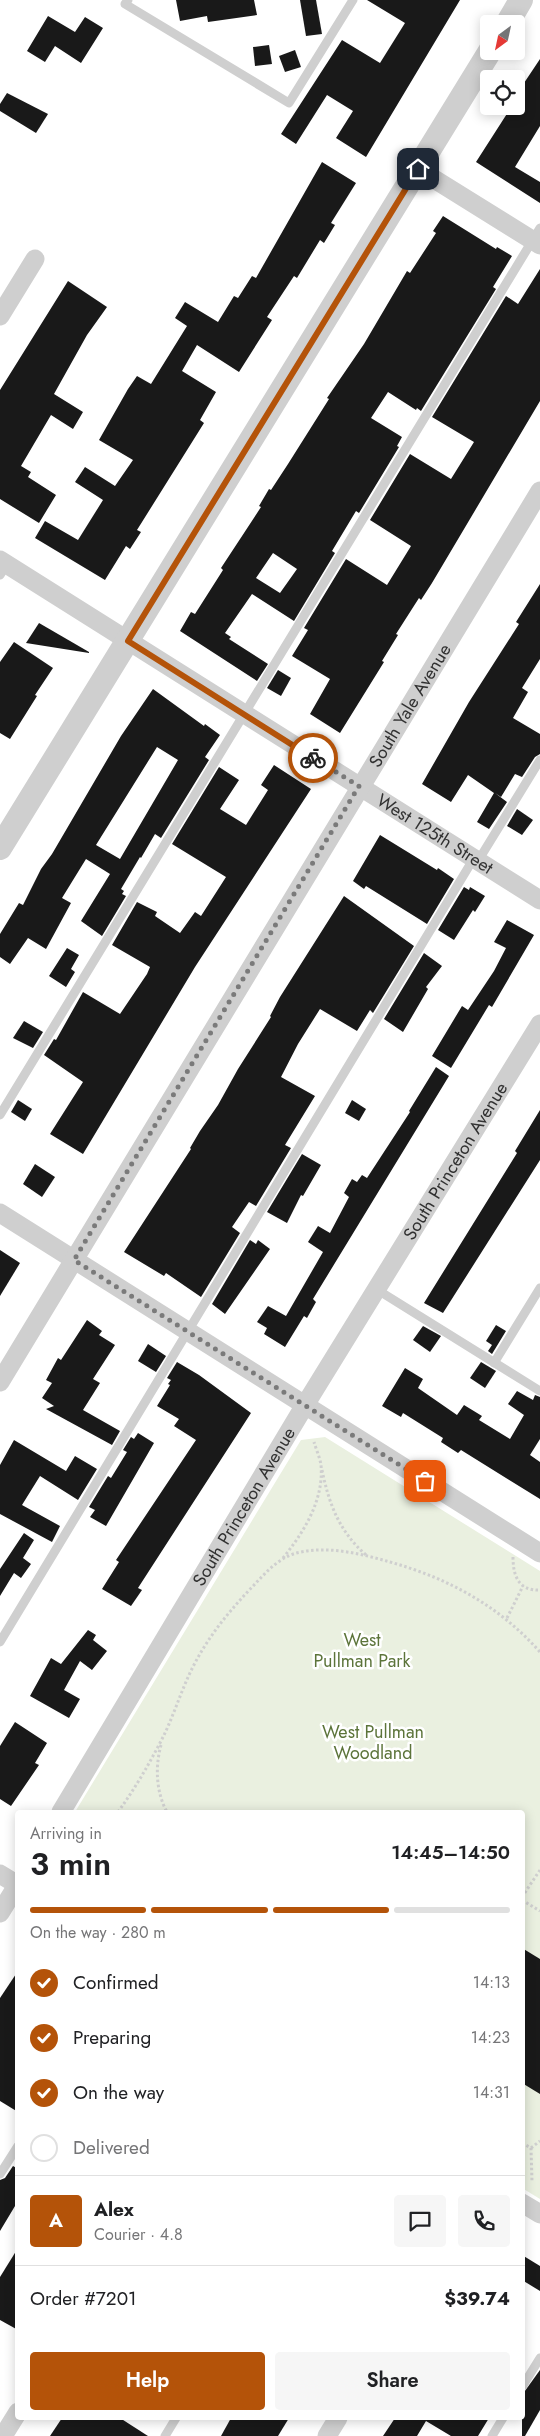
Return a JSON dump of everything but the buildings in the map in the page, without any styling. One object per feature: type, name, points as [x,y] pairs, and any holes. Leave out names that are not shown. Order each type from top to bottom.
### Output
[{"type":"street","points":[[512,15],[521,0]]},
{"type":"street","points":[[0,848],[485,60]]},
{"type":"street","points":[[418,169],[538,238]]},
{"type":"street","points":[[0,316],[35,259]]},
{"type":"street","name":"South Yale Avenue","points":[[0,1382],[359,786],[540,491]]},
{"type":"street","name":"West 125th Street","points":[[2,566],[128,641],[540,900]]},
{"type":"street","name":"South Princeton Avenue","points":[[62,1810],[305,1405],[540,1024]]},
{"type":"street","points":[[0,1214],[540,1552]]},
{"type":"street","points":[[0,1874],[15,1884]]},
{"type":"street","points":[[0,1913],[15,1888]]},
{"type":"street","points":[[525,2205],[540,2214]]},
{"type":"street","points":[[3,2436],[15,2417]]},
{"type":"street","points":[[327,2436],[337,2420]]},
{"type":"lane","points":[[128,0],[125,4],[289,103],[352,0]]},
{"type":"lane","points":[[0,1115],[244,714],[538,238]]},
{"type":"lane","points":[[0,1642],[476,860],[540,760]]},
{"type":"lane","points":[[494,1362],[540,1288]]},
{"type":"lane","points":[[376,1289],[540,1391]]},
{"type":"lane","points":[[0,2174],[15,2151]]},
{"type":"lane","points":[[525,2382],[540,2358]]},
{"type":"lane","points":[[165,2436],[175,2420]]},
{"type":"lane","points":[[492,2436],[503,2420]]},
{"type":"path","points":[[314,1442],[335,1516],[354,1544],[367,1556]]},
{"type":"path","points":[[119,1810],[162,1740],[190,1673],[212,1634],[234,1606],[282,1559],[307,1525],[320,1484],[321,1464]]},
{"type":"path","points":[[282,1559],[299,1552],[318,1550],[367,1556],[434,1577],[462,1590],[507,1618],[540,1652]]},
{"type":"path","points":[[512,1556],[516,1580],[523,1586],[540,1590]]},
{"type":"path","points":[[507,1618],[523,1586]]},
{"type":"path","points":[[162,1740],[157,1761],[162,1804],[166,1810]]},
{"type":"path","points":[[525,1894],[540,1870]]},
{"type":"path","points":[[525,1901],[540,1911]]},
{"type":"path","points":[[531,2148],[540,2141]]},
{"type":"path","points":[[525,2145],[531,2148]]},
{"type":"path","points":[[531,2148],[532,2181]]},
{"type":"green space","name":"West Pullman Park","points":[[325,1437],[540,1571],[540,2199],[525,2190],[525,1810],[76,1810],[301,1440]]},
{"type":"way so far","points":[[313,758],[359,786],[74,1260],[425,1481]]},
{"type":"route","points":[[313,758],[128,641],[418,169]]},
{"type":"park label","name":"West Pullman Woodland","points":[[373,1742]]}]
